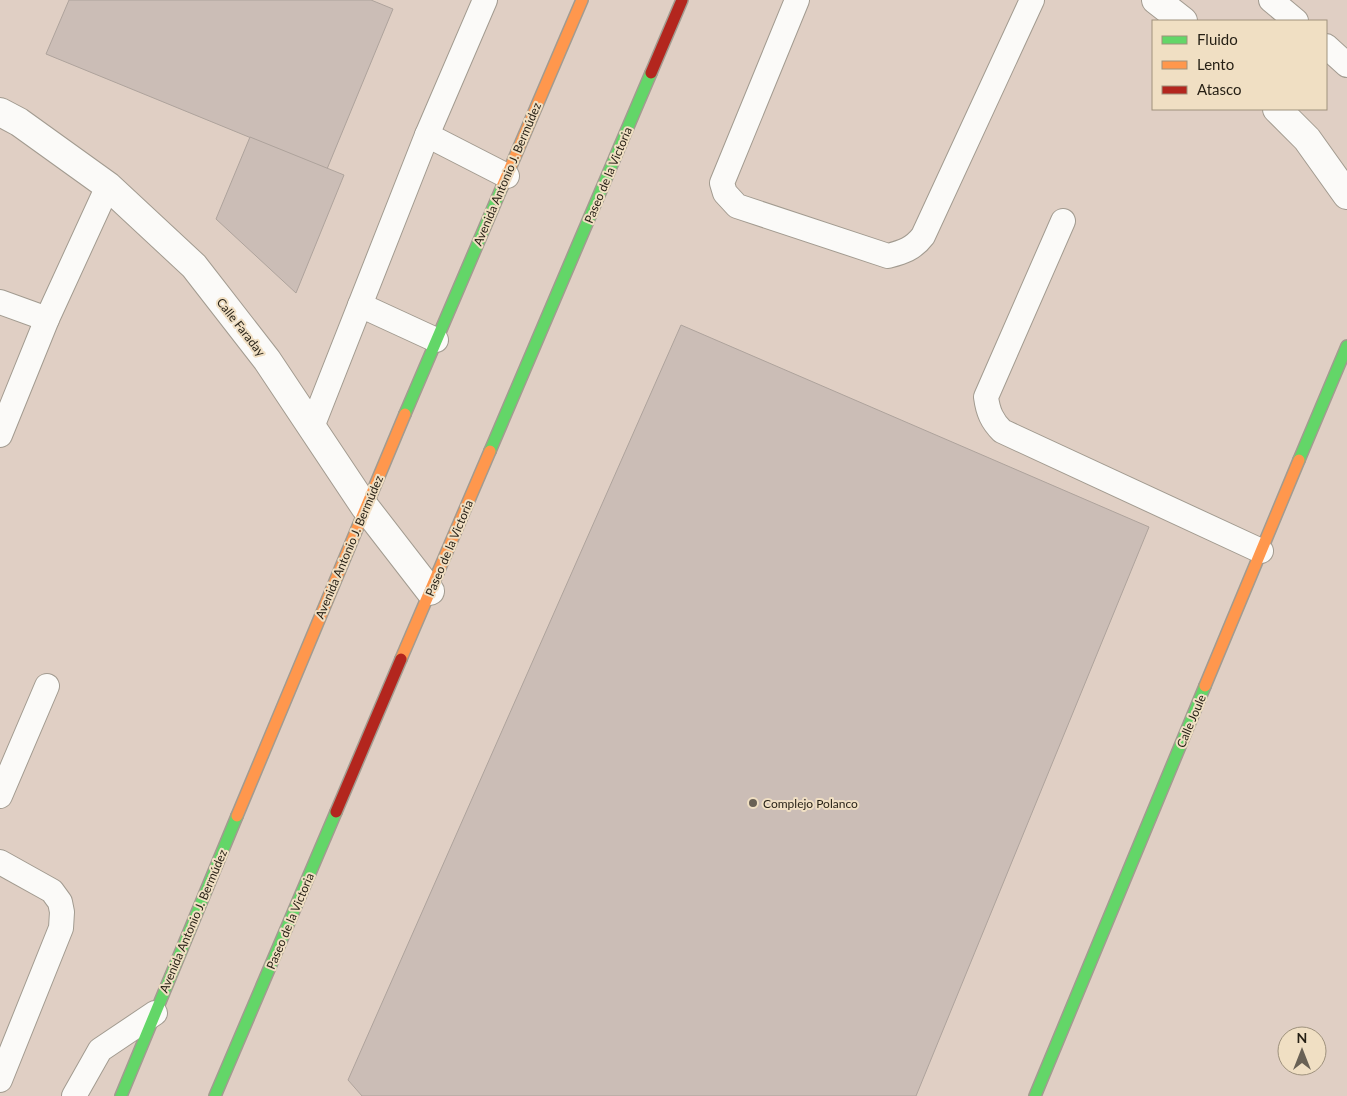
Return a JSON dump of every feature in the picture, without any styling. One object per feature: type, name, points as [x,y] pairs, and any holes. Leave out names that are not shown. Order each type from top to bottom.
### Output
[{"type":"main road","name":"Avenida Antonio J. Bermúdez","points":[[121,1096],[365,508],[582,0]]},
{"type":"main road","name":"Paseo de la Victoria","points":[[215,1096],[682,0]]},
{"type":"main road","name":"Calle Joule","points":[[1035,1096],[1347,346]]},
{"type":"street","points":[[1156,0],[1181,20]]},
{"type":"street","points":[[1278,110],[1307,139],[1347,196]]},
{"type":"street","name":"Calle Faraday","points":[[0,112],[20,122],[108,186],[194,266],[267,360],[365,508],[430,591]]},
{"type":"lane","points":[[312,427],[427,136],[485,0]]},
{"type":"lane","points":[[797,0],[722,183],[726,193],[737,206],[888,256],[904,252],[916,246],[923,236],[1032,0]]},
{"type":"lane","points":[[1272,0],[1295,20]]},
{"type":"lane","points":[[1327,47],[1347,65]]},
{"type":"lane","points":[[427,136],[506,176]]},
{"type":"lane","points":[[0,435],[48,319],[108,186]]},
{"type":"lane","points":[[1062,221],[986,397],[988,411],[993,422],[1002,432],[1261,551]]},
{"type":"lane","points":[[0,302],[48,319]]},
{"type":"lane","points":[[360,305],[436,340]]},
{"type":"lane","points":[[0,796],[48,686]]},
{"type":"lane","points":[[0,862],[52,891],[60,902],[62,912],[61,928],[0,1080]]},
{"type":"lane","points":[[74,1096],[100,1050],[155,1013]]},
{"type":"shaded area","points":[[0,0],[1347,0],[1347,1096],[0,1096]]},
{"type":"building","points":[[69,0],[371,0],[393,9],[327,169],[46,54]]},
{"type":"building","points":[[250,137],[344,175],[296,293],[216,219]]},
{"type":"building","name":"Complejo Polanco","points":[[681,325],[1149,527],[916,1096],[362,1096],[348,1080]]},
{"type":"traffic: fast","points":[[490,451],[651,73]]},
{"type":"traffic: fast","points":[[405,414],[502,187]]},
{"type":"traffic: fast","points":[[1299,460],[1347,346]]},
{"type":"traffic: fast","points":[[1035,1096],[1205,686]]},
{"type":"traffic: fast","points":[[215,1096],[336,812]]},
{"type":"traffic: fast","points":[[121,1096],[237,816]]},
{"type":"traffic: slow","points":[[502,187],[582,0]]},
{"type":"traffic: slow","points":[[237,816],[405,414]]},
{"type":"traffic: slow","points":[[401,659],[490,451]]},
{"type":"traffic: slow","points":[[1205,686],[1299,460]]},
{"type":"traffic: jam","points":[[651,73],[682,0]]},
{"type":"traffic: jam","points":[[336,812],[401,659]]},
{"type":"place","name":"Complejo Polanco","points":[[753,803]]}]
